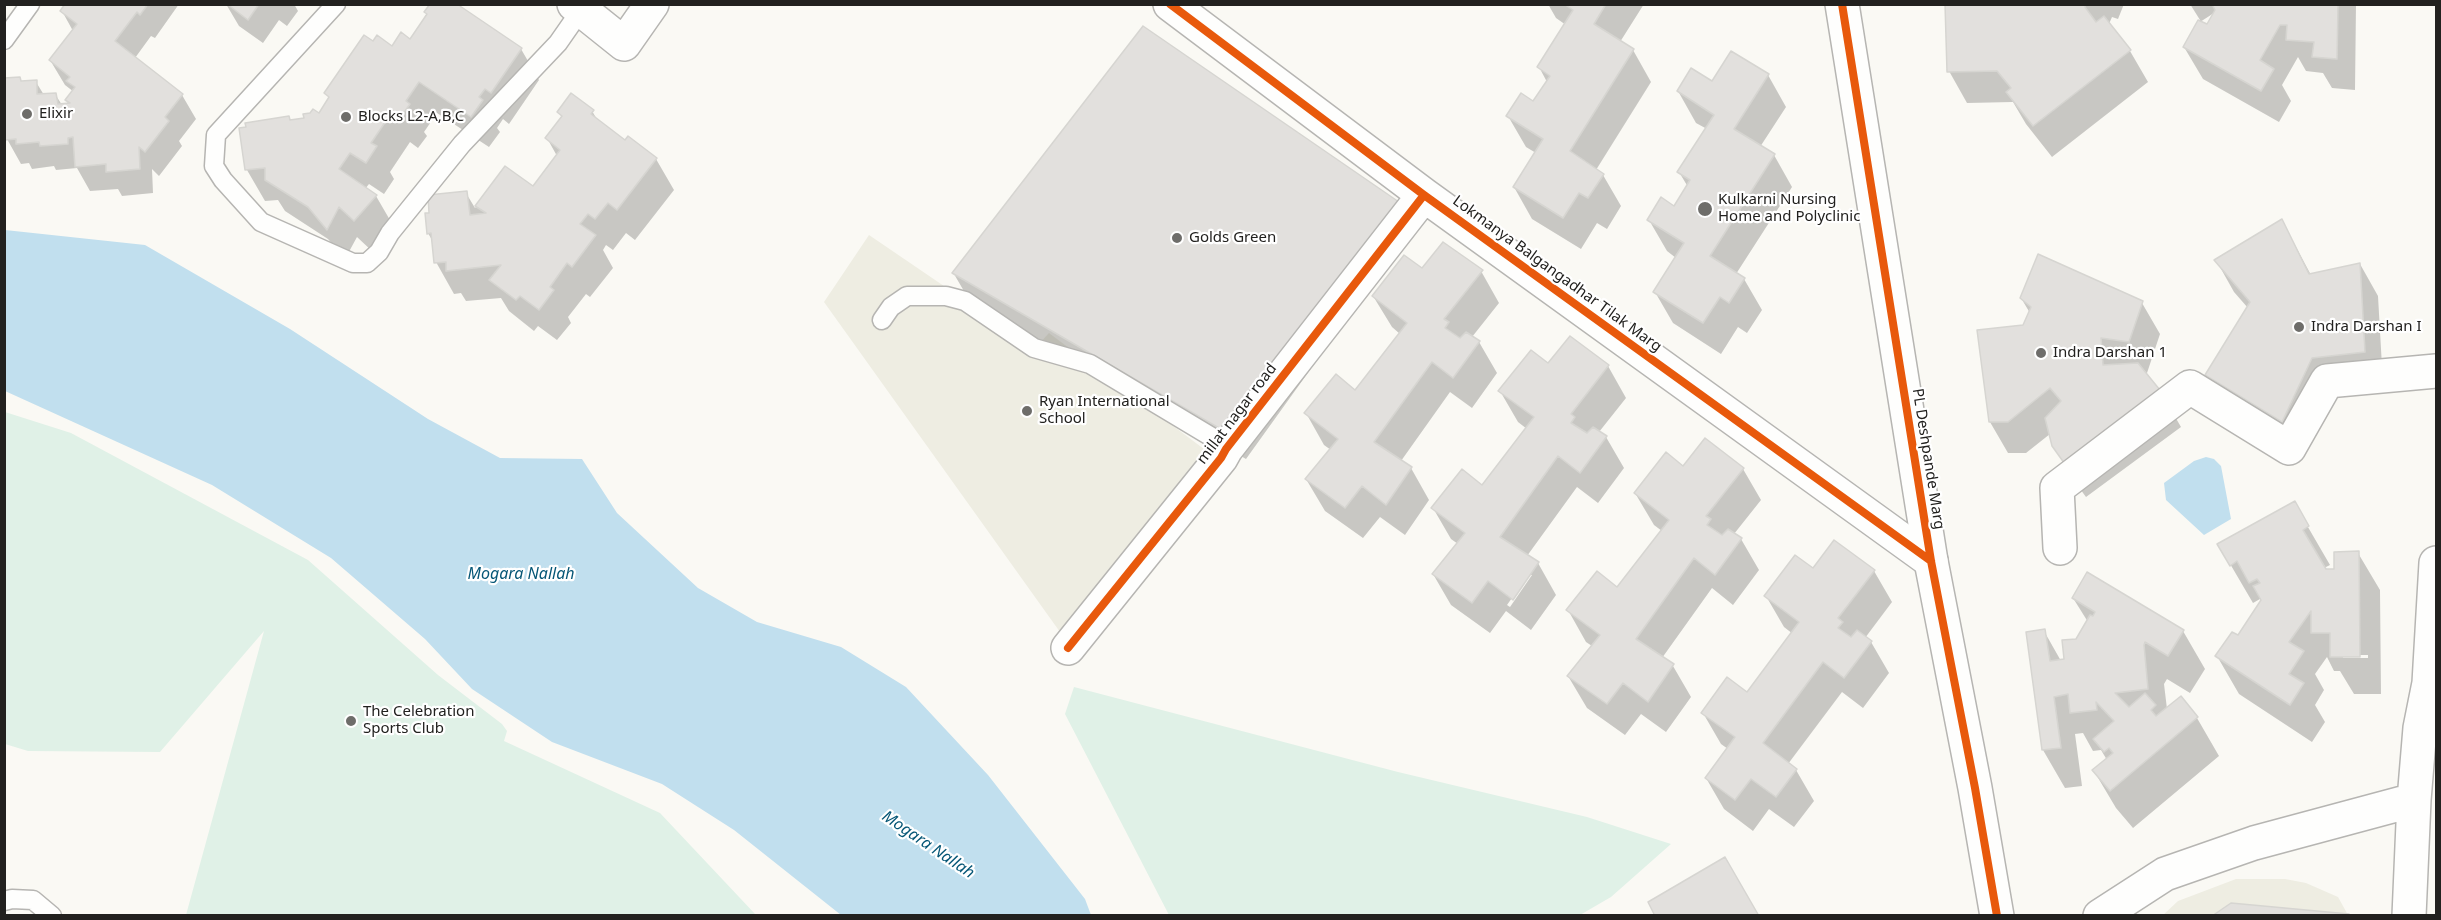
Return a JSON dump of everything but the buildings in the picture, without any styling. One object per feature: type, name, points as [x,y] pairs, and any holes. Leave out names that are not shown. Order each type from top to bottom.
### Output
[{"type":"street","points":[[578,7],[624,44],[652,4]]},
{"type":"street","name":"Lokmanya Balgangadhar Tilak Marg","points":[[1170,4],[1424,195],[1930,561]]},
{"type":"street","name":"PL Deshpande Marg","points":[[1842,4],[1930,561],[1998,915]]},
{"type":"street","name":"millat nagar road","points":[[1068,648],[1221,458],[1424,195]]},
{"type":"street","points":[[2060,548],[2057,488],[2190,387],[2289,448],[2327,381],[2436,371]]},
{"type":"street","points":[[2409,915],[2420,728],[2433,683],[2436,563]]},
{"type":"street","points":[[2100,915],[2165,874],[2254,843],[2414,800]]},
{"type":"lane","points":[[4,39],[30,4]]},
{"type":"lane","points":[[336,4],[216,135],[214,166],[223,180],[261,222],[353,263],[367,262],[379,252],[390,232],[462,144],[558,43],[578,7]]},
{"type":"lane","points":[[882,320],[891,307],[907,296],[946,296],[965,301],[1034,348],[1090,364],[1215,439],[1226,449]]},
{"type":"lane","points":[[4,901],[12,898],[33,900],[52,915]]},
{"type":"shaded area","name":"Ryan International School","points":[[869,235],[1035,348],[1049,333],[1216,458],[1065,639],[824,302]]},
{"type":"shaded area","points":[[5,412],[71,433],[308,560],[438,675],[502,724],[507,731],[504,741],[660,813],[756,915],[186,915],[264,631],[160,752],[28,751],[5,744]]},
{"type":"shaded area","points":[[1074,687],[1398,772],[1587,817],[1671,844],[1611,897],[1580,915],[1169,915],[1065,714]]},
{"type":"shaded area","points":[[2236,879],[2285,879],[2306,883],[2338,897],[2348,915],[2162,916],[2178,901]]},
{"type":"water","name":"Mogara Nallah","points":[[5,230],[145,245],[290,329],[428,419],[500,458],[582,459],[617,513],[698,588],[757,622],[841,647],[906,687],[988,775],[1085,899],[1091,915],[841,915],[734,830],[662,784],[552,742],[472,689],[425,639],[331,558],[212,485],[5,391]]},
{"type":"water","points":[[2206,457],[2214,459],[2221,466],[2231,519],[2204,535],[2166,500],[2164,483],[2194,461]]},
{"type":"cycle path","points":[[1170,4],[1424,195],[1931,561]]},
{"type":"cycle path","points":[[1842,4],[1931,561],[1997,916]]},
{"type":"cycle path","points":[[1068,648],[1221,458],[1424,195]]},
{"type":"place","name":"Elixir","points":[[27,114]]},
{"type":"place","name":"Blocks L2-A,B,C","points":[[346,117]]},
{"type":"place","name":"Kulkarni Nursing Home and Polyclinic","points":[[1705,209]]},
{"type":"place","name":"Golds Green","points":[[1177,238]]},
{"type":"place","name":"Indra Darshan I","points":[[2299,327]]},
{"type":"place","name":"Indra Darshan 1","points":[[2041,353]]},
{"type":"place","name":"Ryan International School","points":[[1027,411]]},
{"type":"place","name":"The Celebration Sports Club","points":[[351,721]]}]
